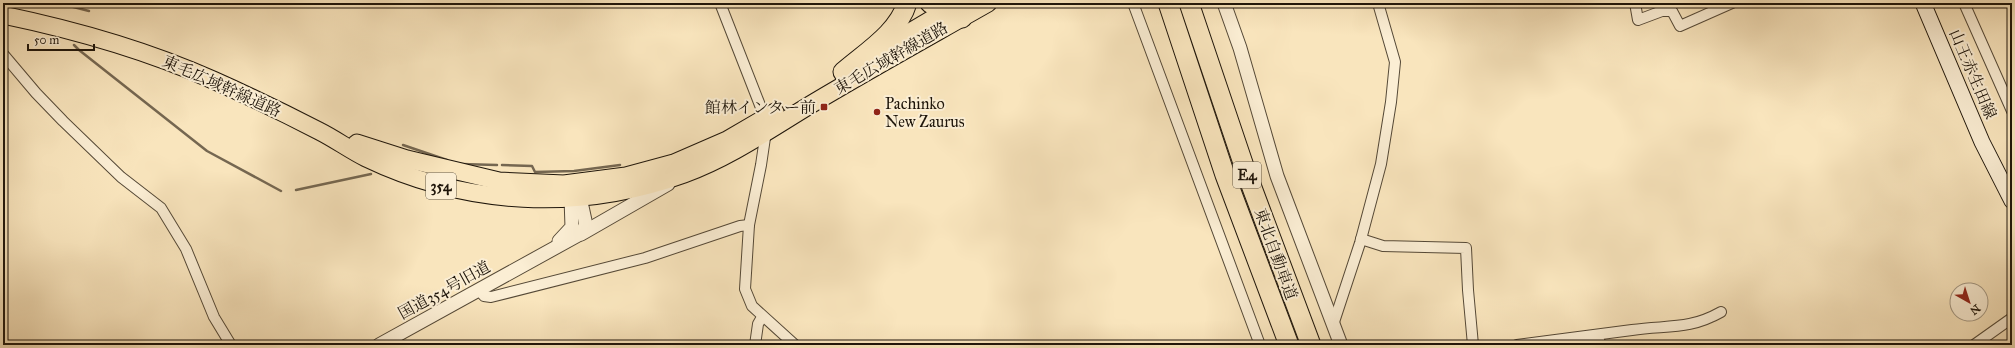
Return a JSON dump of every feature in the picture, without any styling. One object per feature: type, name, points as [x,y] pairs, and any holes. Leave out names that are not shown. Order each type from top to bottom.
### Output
[{"type":"highway","points":[[843,72],[890,32],[897,24],[907,3]]},
{"type":"highway","name":"東毛広域幹線道路","points":[[576,193],[626,176],[674,163],[766,125],[848,82],[963,8],[988,3]]},
{"type":"highway","name":"東北自動車道","points":[[1168,3],[1225,176],[1289,345]]},
{"type":"highway","name":"東北自動車道","points":[[1189,3],[1245,168],[1311,345]]},
{"type":"highway","name":"東毛広域幹線道路","points":[[3,15],[67,28],[164,59],[213,80],[322,133],[407,159],[499,181],[538,184],[576,193],[636,188],[685,174],[734,151],[766,125],[937,8]]},
{"type":"highway","points":[[937,8],[963,8]]},
{"type":"main road","name":"山王赤生田線","points":[[1923,3],[1982,142],[2012,202]]},
{"type":"street","points":[[720,3],[766,125],[761,165],[749,225],[745,289],[752,306],[762,317],[795,345]]},
{"type":"street","points":[[1133,3],[1260,345]]},
{"type":"street","points":[[1224,3],[1240,48],[1276,176],[1340,345]]},
{"type":"street","points":[[1332,325],[1361,239],[1381,164],[1391,102],[1395,62],[1378,3]]},
{"type":"street","points":[[1635,3],[1638,20],[1662,11],[1672,11],[1680,26],[1732,3]]},
{"type":"street","points":[[1964,3],[2012,111]]},
{"type":"street","points":[[3,54],[63,122],[121,177],[165,213],[186,249],[214,317],[231,345]]},
{"type":"street","name":"国道354号旧道","points":[[524,264],[540,258],[685,174]]},
{"type":"street","points":[[576,193],[586,225],[580,234]]},
{"type":"street","name":"国道354号旧道","points":[[379,345],[524,264],[568,232],[573,220],[576,193]]},
{"type":"street","points":[[479,290],[484,296],[497,295],[645,258],[740,226],[749,225]]},
{"type":"street","points":[[1361,239],[1383,246],[1466,248],[1473,345]]},
{"type":"street","points":[[1517,345],[1597,334],[1691,325],[1704,321],[1721,312]]},
{"type":"street","points":[[755,345],[758,324],[762,317]]},
{"type":"street","points":[[1974,345],[2012,318]]},
{"type":"street","points":[[1597,334],[1601,345]]},
{"type":"waterway","points":[[58,3],[89,11]]},
{"type":"waterway","points":[[74,45],[207,151],[281,191]]},
{"type":"waterway","points":[[403,145],[447,160]]},
{"type":"waterway","points":[[461,164],[497,165]]},
{"type":"waterway","points":[[502,165],[532,166],[535,172],[574,171],[620,165]]},
{"type":"waterway","points":[[296,190],[371,174]]},
{"type":"place","name":"館林インター前","points":[[824,107]]},
{"type":"place","name":"Pachinko New Zaurus","points":[[877,112]]}]
